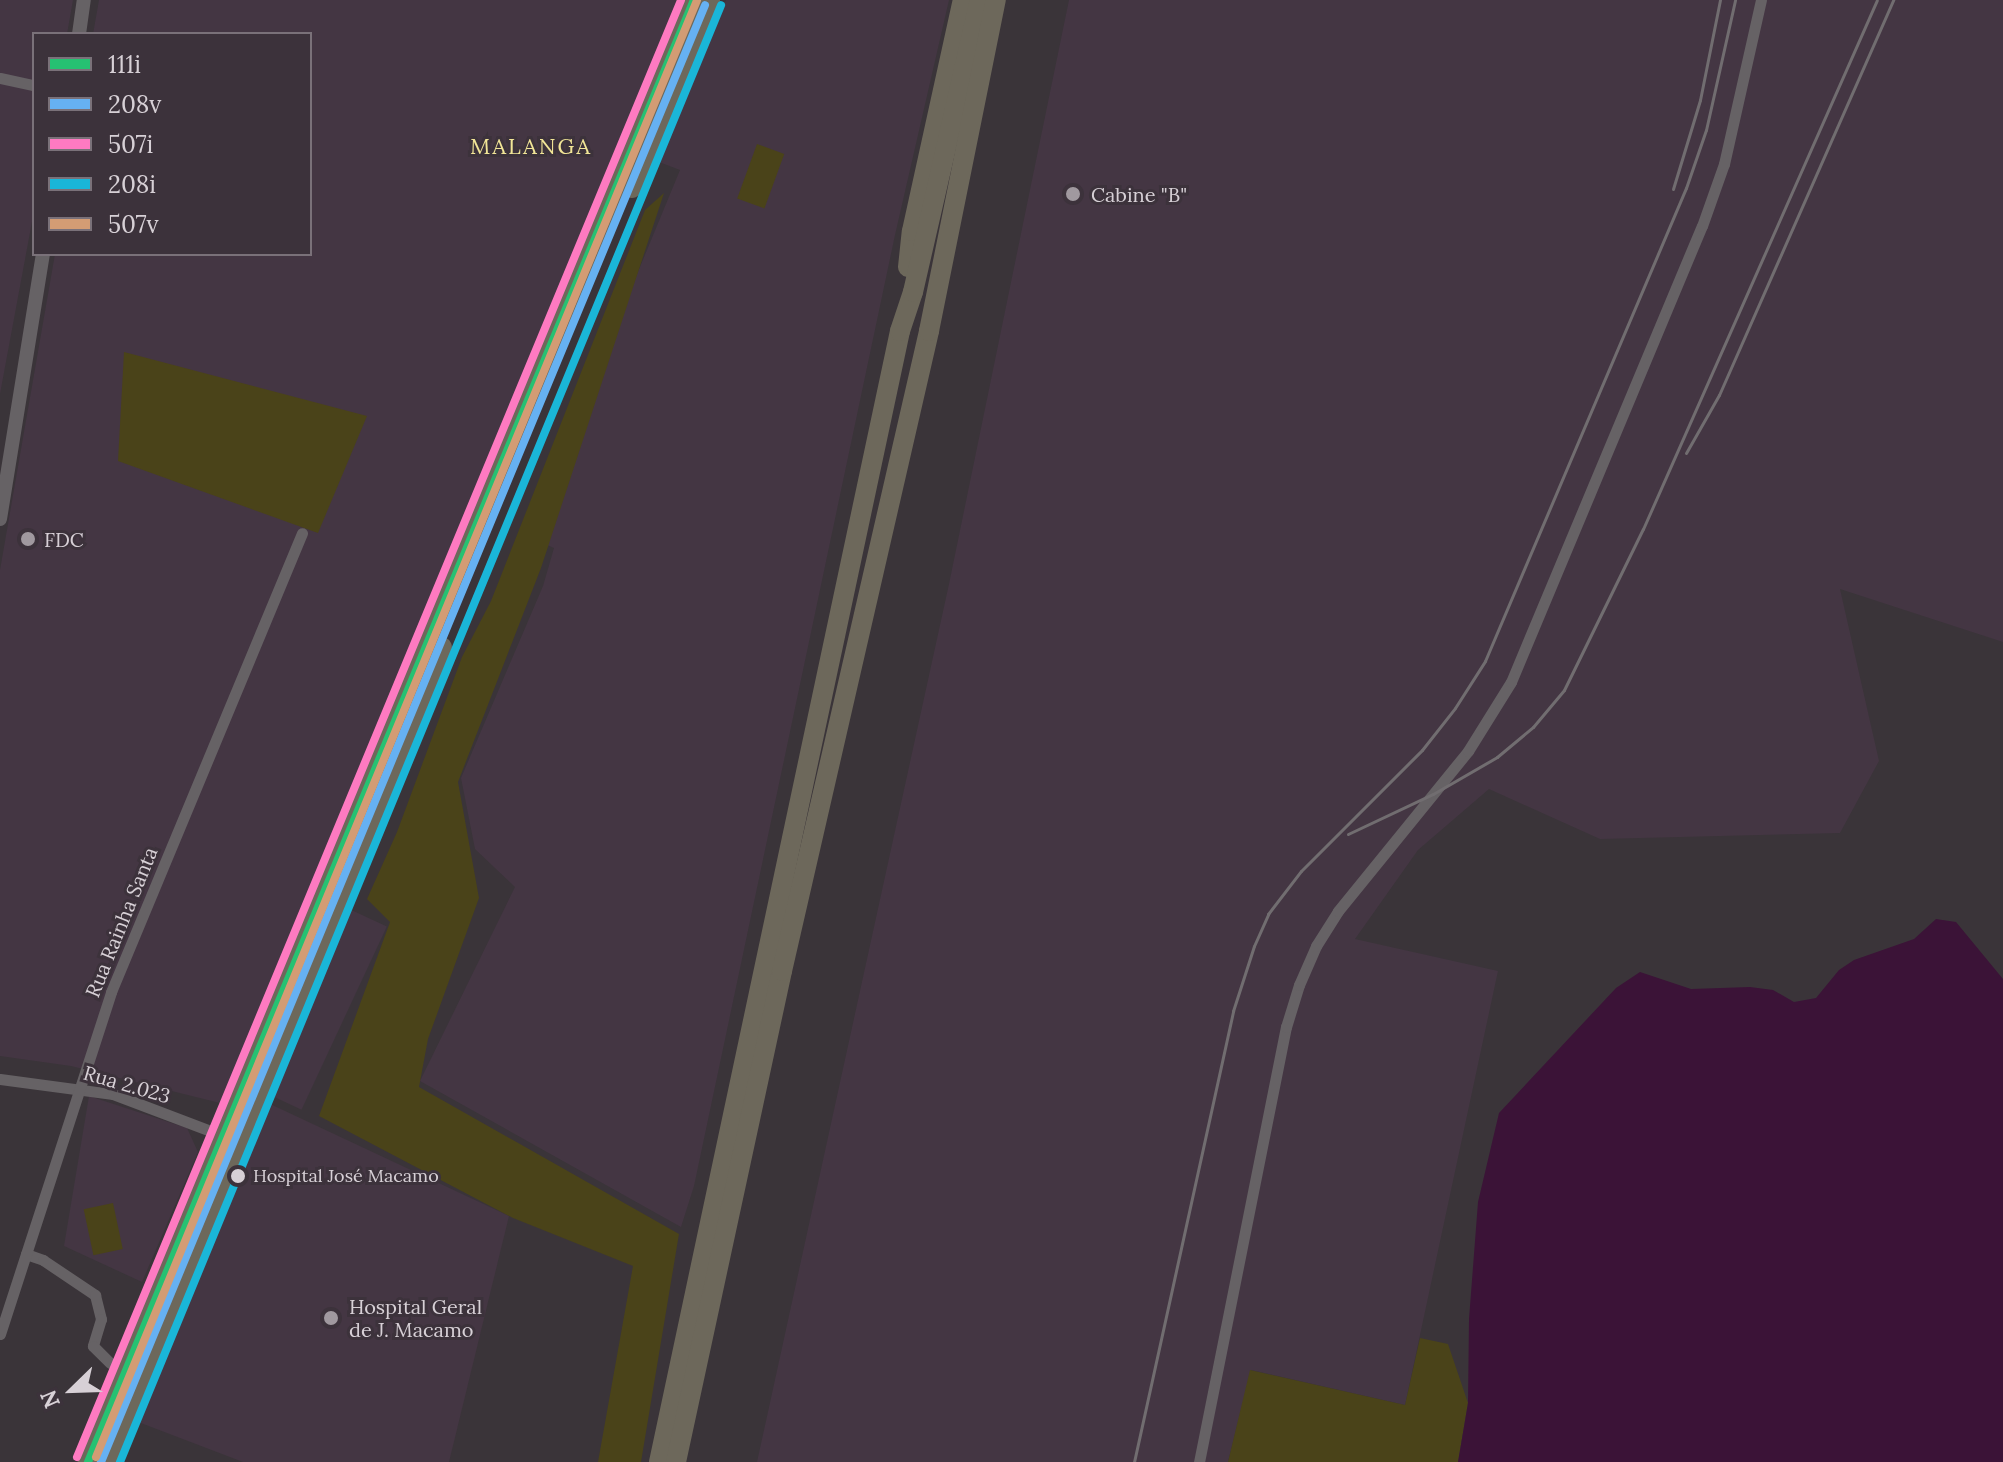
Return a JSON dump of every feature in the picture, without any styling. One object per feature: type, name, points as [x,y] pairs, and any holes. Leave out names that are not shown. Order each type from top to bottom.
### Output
[{"type":"highway","points":[[107,1462],[227,1173],[230,1139],[694,0]]},
{"type":"highway","points":[[88,1462],[230,1139],[710,0]]},
{"type":"highway","points":[[659,1462],[900,331],[912,231],[963,0]]},
{"type":"highway","points":[[900,331],[913,292],[980,0]]},
{"type":"highway","points":[[676,1462],[785,956],[929,331],[996,0]]},
{"type":"highway","points":[[929,331],[969,194],[1008,0]]},
{"type":"main road","points":[[79,32],[84,0]]},
{"type":"main road","points":[[0,519],[43,256]]},
{"type":"street","points":[[1199,1462],[1286,1027],[1299,985],[1316,946],[1338,911],[1468,751],[1494,713],[1516,670],[1702,226],[1724,164],[1761,0]]},
{"type":"street","points":[[0,78],[32,85]]},
{"type":"street","name":"Rua Rainha Santa","points":[[0,1334],[78,1087],[117,978],[302,533]]},
{"type":"street","name":"Rua 2.023","points":[[0,1079],[113,1094],[230,1139]]},
{"type":"street","points":[[26,1254],[43,1260],[95,1295],[101,1319],[93,1346],[110,1363]]},
{"type":"shaded area","points":[[0,0],[73,0],[67,32],[32,32],[32,222],[0,394]]},
{"type":"shaded area","points":[[99,0],[681,0],[220,1103],[71,1066],[0,1056],[0,570],[55,256],[312,256],[312,32],[93,32]]},
{"type":"shaded area","points":[[726,0],[949,0],[895,235],[694,1186],[681,1227],[420,1081],[515,887],[475,849],[461,778],[543,586],[554,548],[538,541],[633,284],[680,170],[659,162]]},
{"type":"shaded area","points":[[1069,0],[2003,0],[2003,642],[1840,589],[1879,761],[1840,833],[1600,839],[1489,789],[1418,850],[1355,939],[1498,971],[1405,1405],[1251,1370],[1228,1462],[757,1462],[949,584]]},
{"type":"shaded area","points":[[757,144],[784,154],[764,208],[737,199]]},
{"type":"shaded area","points":[[664,193],[541,568],[458,782],[479,898],[428,1039],[419,1087],[679,1234],[641,1462],[598,1462],[633,1266],[513,1218],[319,1116],[390,922],[367,899],[397,832],[462,657],[491,601],[645,210]]},
{"type":"shaded area","points":[[124,352],[367,416],[318,533],[118,461]]},
{"type":"shaded area","points":[[347,908],[387,927],[302,1110],[262,1091]]},
{"type":"shaded area","points":[[1936,919],[1956,922],[2003,979],[2003,1462],[1458,1462],[1468,1403],[1469,1319],[1478,1202],[1499,1113],[1616,988],[1640,972],[1691,989],[1750,987],[1773,990],[1794,1002],[1816,998],[1839,970],[1854,960],[1914,939]]},
{"type":"shaded area","points":[[89,1096],[187,1128],[198,1152],[142,1282],[64,1246]]},
{"type":"shaded area","name":"Hospital Geral de J. Macamo","points":[[268,1103],[509,1216],[449,1462],[243,1462],[133,1420]]},
{"type":"shaded area","points":[[113,1203],[123,1249],[93,1255],[84,1209]]},
{"type":"shaded area","points":[[1420,1338],[1448,1344],[1468,1403],[1458,1462],[1228,1462],[1250,1370],[1405,1405]]},
{"type":"railway","points":[[1673,189],[1700,100],[1720,0]]},
{"type":"railway","points":[[1134,1462],[1233,1011],[1254,946],[1268,914],[1301,871],[1422,750],[1455,708],[1485,661],[1686,188],[1706,130],[1735,0]]},
{"type":"railway","points":[[1348,834],[1433,794],[1497,757],[1533,727],[1564,690],[1643,529],[1877,0]]},
{"type":"railway","points":[[1686,453],[1719,395],[1893,0]]},
{"type":"transit line","name":"507i","points":[[77,1457],[681,0]]},
{"type":"transit line","name":"111i","points":[[88,1462],[694,0]]},
{"type":"transit line","name":"507v","points":[[96,1457],[697,0]]},
{"type":"transit line","name":"208v","points":[[101,1462],[705,5]]},
{"type":"transit line","name":"208i","points":[[120,1462],[721,5]]},
{"type":"place","name":"Cabine \"B\"","points":[[1073,194]]},
{"type":"place","name":"FDC","points":[[28,539]]},
{"type":"place","name":"Hospital José Macamo","points":[[238,1176]]},
{"type":"place","name":"Hospital Geral de J. Macamo","points":[[331,1318]]},
{"type":"district","name":"MALANGA","points":[[531,147]]}]
